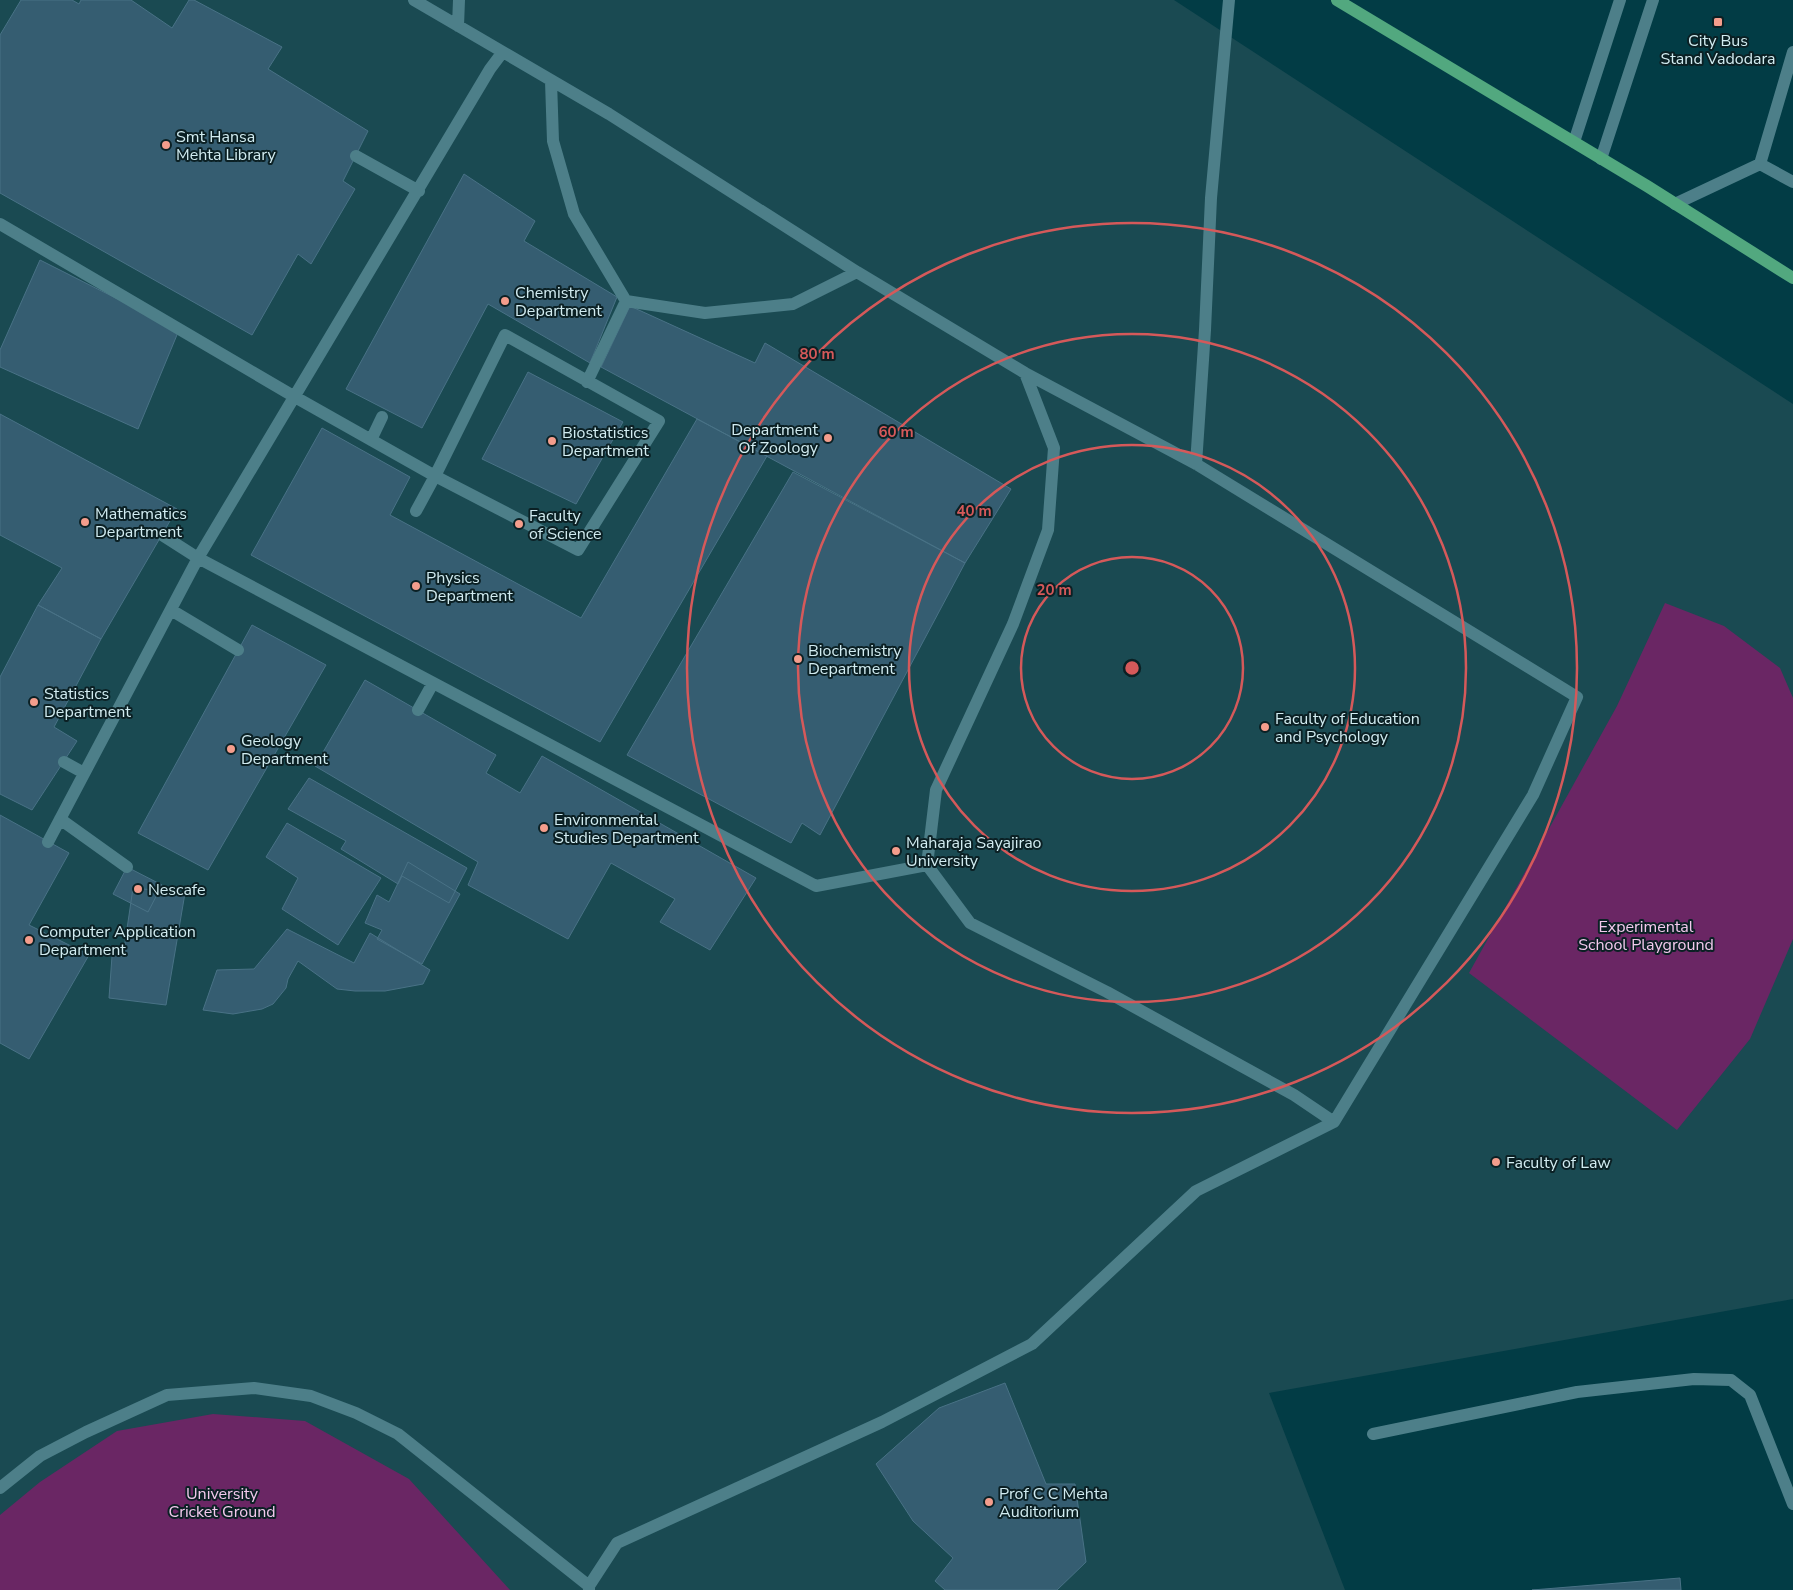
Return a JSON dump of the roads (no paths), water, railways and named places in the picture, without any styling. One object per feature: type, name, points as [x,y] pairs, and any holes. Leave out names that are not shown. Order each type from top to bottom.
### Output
[{"type":"main road","points":[[1337,0],[1574,142],[1793,278]]},
{"type":"street","points":[[0,1488],[40,1456],[86,1432],[167,1395],[254,1388],[311,1396],[356,1413],[398,1434],[589,1588],[617,1543],[882,1422],[1032,1344],[1196,1191],[1334,1122],[1533,795],[1577,697],[1196,464],[1025,373],[856,272],[608,114],[414,0]]},
{"type":"street","points":[[458,26],[459,0]]},
{"type":"street","points":[[1196,464],[1211,198],[1229,0]]},
{"type":"street","points":[[1574,142],[1620,0]]},
{"type":"street","points":[[1601,159],[1653,0]]},
{"type":"street","points":[[1675,204],[1760,164],[1793,52]]},
{"type":"street","points":[[48,842],[198,558],[419,191],[490,69],[502,53]]},
{"type":"street","points":[[551,81],[553,141],[574,214],[626,301]]},
{"type":"street","points":[[356,156],[419,191]]},
{"type":"street","points":[[1760,164],[1793,182]]},
{"type":"street","points":[[0,224],[294,397],[435,476],[578,550],[659,422],[505,335],[435,476],[416,511]]},
{"type":"street","points":[[626,301],[705,313],[793,304],[856,272]]},
{"type":"street","points":[[587,382],[626,301]]},
{"type":"street","points":[[1025,373],[1054,448],[1048,530],[1013,624],[936,790],[927,865],[970,923],[1116,997],[1294,1095],[1334,1122]]},
{"type":"street","points":[[371,440],[382,417]]},
{"type":"street","points":[[162,535],[198,558],[816,886],[927,865]]},
{"type":"street","points":[[171,610],[238,650]]},
{"type":"street","points":[[418,710],[433,683]]},
{"type":"street","points":[[64,762],[84,773]]},
{"type":"street","points":[[60,819],[127,867]]},
{"type":"street","points":[[1373,1434],[1577,1392],[1694,1379],[1731,1380],[1750,1396],[1793,1504]]},
{"type":"place","name":"City Bus Stand Vadodara","points":[[1718,22]]},
{"type":"place","name":"Smt Hansa Mehta Library","points":[[166,145]]},
{"type":"place","name":"Chemistry Department","points":[[505,301]]},
{"type":"place","name":"Department Of Zoology","points":[[828,438]]},
{"type":"place","name":"Biostatistics Department","points":[[552,441]]},
{"type":"place","name":"Mathematics Department","points":[[85,522]]},
{"type":"place","name":"Faculty of Science","points":[[519,524]]},
{"type":"place","name":"Physics Department","points":[[416,586]]},
{"type":"place","name":"Biochemistry Department","points":[[798,659]]},
{"type":"place","name":"Statistics Department","points":[[34,702]]},
{"type":"place","name":"Faculty of Education and Psychology","points":[[1265,727]]},
{"type":"place","name":"Geology Department","points":[[231,749]]},
{"type":"place","name":"Environmental Studies Department","points":[[544,828]]},
{"type":"place","name":"Maharaja Sayajirao University","points":[[896,851]]},
{"type":"place","name":"Nescafe","points":[[138,889]]},
{"type":"place","name":"Computer Application Department","points":[[29,940]]},
{"type":"place","name":"Faculty of Law","points":[[1496,1162]]},
{"type":"place","name":"Prof C C Mehta Auditorium","points":[[989,1502]]},
{"type":"park label","name":"Experimental School Playground","points":[[1646,935]]},
{"type":"park label","name":"University Cricket Ground","points":[[222,1502]]}]
